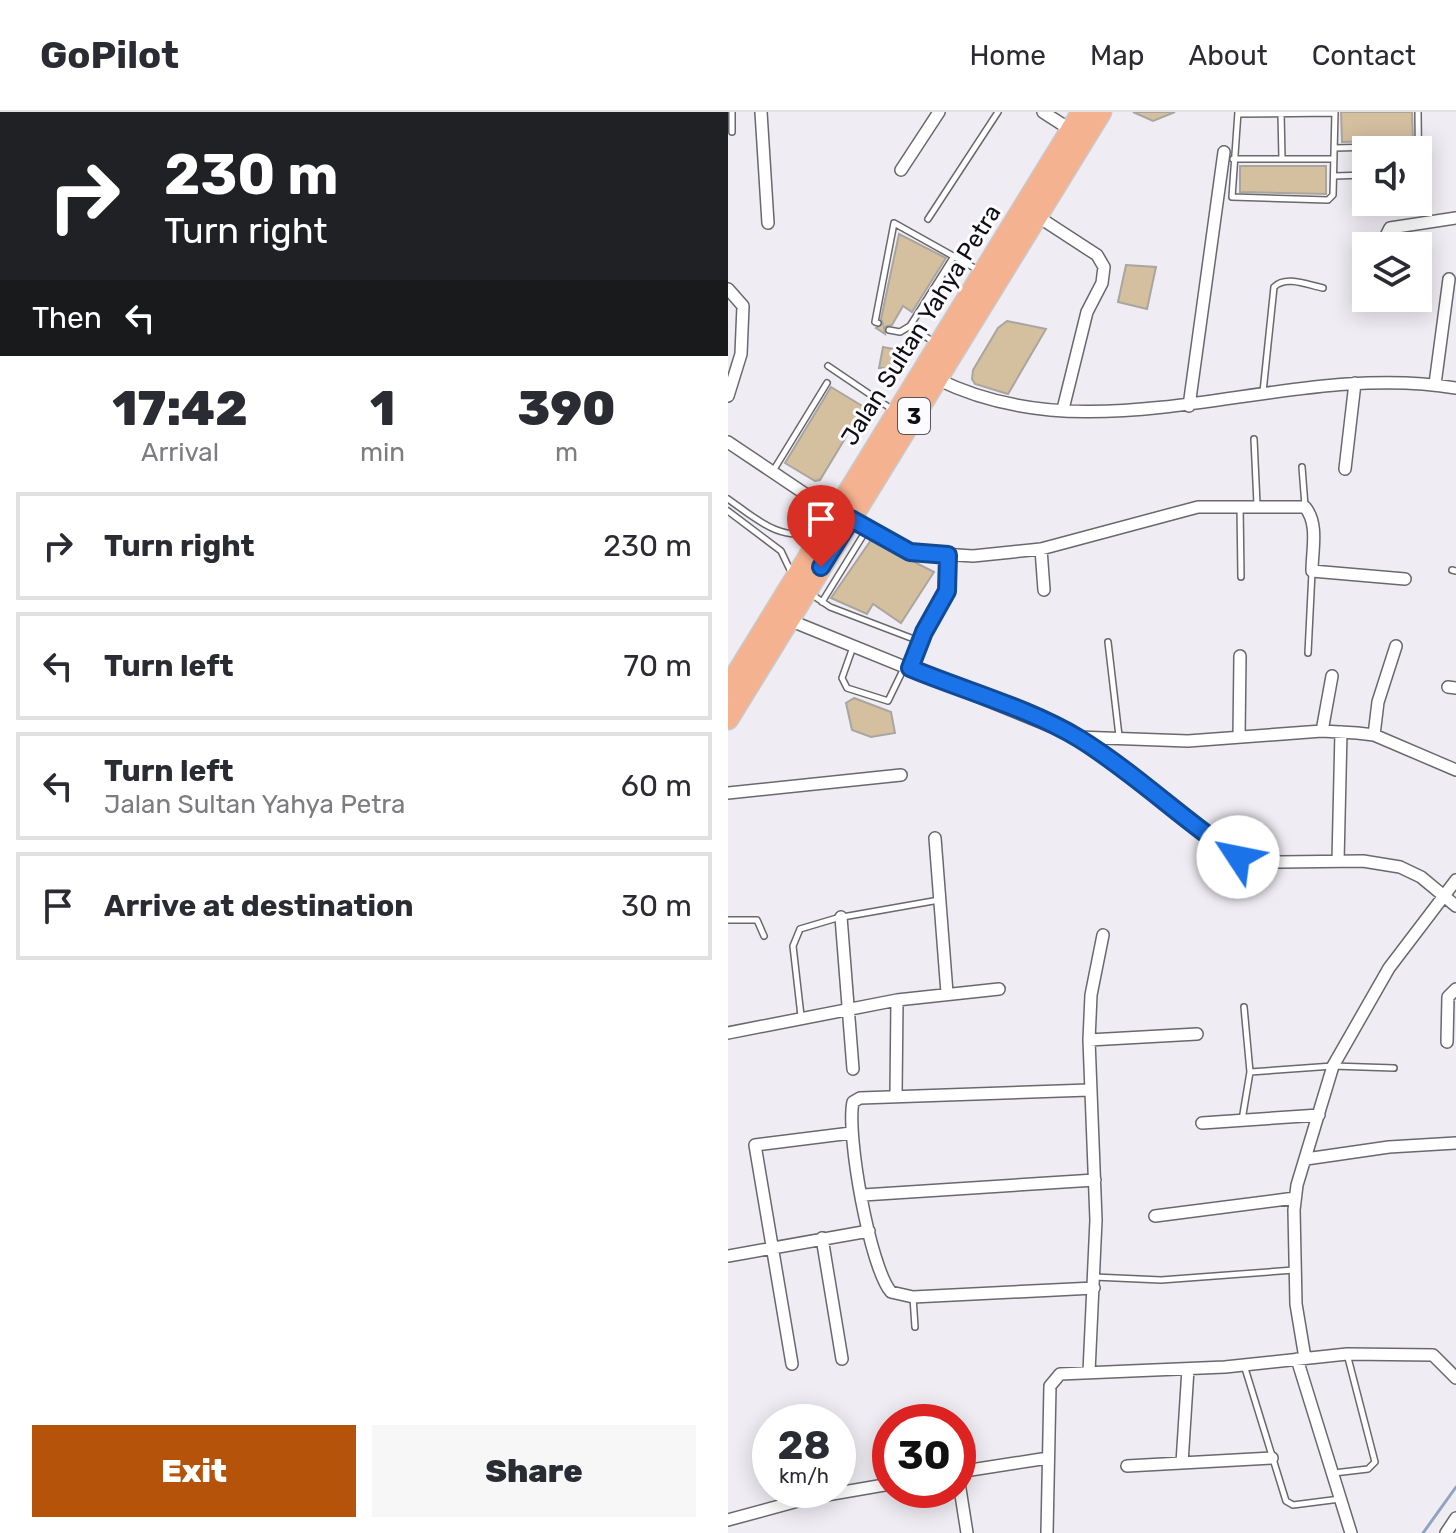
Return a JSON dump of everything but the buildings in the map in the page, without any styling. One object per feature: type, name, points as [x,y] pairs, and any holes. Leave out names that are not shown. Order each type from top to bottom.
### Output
[{"type":"highway","name":"Jalan Sultan Yahya Petra","points":[[728,719],[807,593],[898,413],[1082,112]]},
{"type":"highway","name":"Jalan Sultan Yahya Petra","points":[[846,520],[937,379],[1101,112]]},
{"type":"highway","name":"Jalan Sultan Yahya Petra","points":[[729,683],[807,593]]},
{"type":"street","points":[[761,112],[768,223]]},
{"type":"street","points":[[901,170],[939,112]]},
{"type":"street","points":[[1043,112],[1071,130]]},
{"type":"street","points":[[1189,406],[1229,156]]},
{"type":"street","points":[[1037,216],[1097,255],[1104,267],[1102,283],[1087,312],[1063,409]]},
{"type":"street","points":[[1388,232],[1402,223],[1456,218]]},
{"type":"street","points":[[1435,384],[1449,279]]},
{"type":"street","points":[[728,289],[743,306],[741,354],[728,396]]},
{"type":"street","points":[[937,379],[990,401],[1063,409],[1142,411],[1355,383],[1435,384],[1456,388]]},
{"type":"street","points":[[1345,469],[1355,383]]},
{"type":"street","points":[[728,442],[846,520],[910,552],[948,555],[1041,549],[1173,512],[1257,504],[1305,507],[1312,515],[1312,571],[1405,579]]},
{"type":"street","points":[[1041,549],[1044,590]]},
{"type":"street","points":[[907,667],[947,591],[948,555]]},
{"type":"street","points":[[789,620],[1077,737],[1126,769],[1203,834],[1238,857],[1280,862],[1338,861],[1400,867],[1421,877],[1456,906]]},
{"type":"street","points":[[1374,735],[1378,702],[1396,646]]},
{"type":"street","points":[[1239,737],[1240,656]]},
{"type":"street","points":[[1322,731],[1332,676]]},
{"type":"street","points":[[1077,737],[1188,741],[1341,732],[1374,735],[1456,770]]},
{"type":"street","points":[[1338,861],[1341,732]]},
{"type":"street","points":[[728,793],[901,775]]},
{"type":"street","points":[[935,838],[947,993]]},
{"type":"street","points":[[1351,1533],[1301,1358],[1295,1270],[1295,1198],[1333,1066],[1389,968],[1456,880]]},
{"type":"street","points":[[841,917],[853,1069]]},
{"type":"street","points":[[1089,1372],[1095,1180],[1089,1040],[1091,995],[1103,935]]},
{"type":"street","points":[[728,1033],[897,1000],[999,989]]},
{"type":"street","points":[[1447,1042],[1448,997],[1456,989]]},
{"type":"street","points":[[896,1096],[897,1000]]},
{"type":"street","points":[[1089,1040],[1197,1034]]},
{"type":"street","points":[[1089,1090],[860,1098],[853,1102],[851,1133],[869,1231],[884,1283],[901,1296],[1094,1282]]},
{"type":"street","points":[[1202,1123],[1319,1115]]},
{"type":"street","points":[[792,1364],[755,1145],[851,1133]]},
{"type":"street","points":[[1306,1159],[1389,1147],[1456,1143]]},
{"type":"street","points":[[863,1195],[1095,1180]]},
{"type":"street","points":[[1155,1216],[1295,1198]]},
{"type":"street","points":[[728,1256],[869,1231]]},
{"type":"street","points":[[822,1238],[842,1359]]},
{"type":"street","points":[[1047,1533],[1052,1380],[1066,1373],[1188,1369],[1347,1354],[1433,1355],[1456,1378]]},
{"type":"street","points":[[1182,1463],[1188,1369]]},
{"type":"street","points":[[976,1471],[1048,1458]]},
{"type":"street","points":[[1127,1466],[1272,1458]]},
{"type":"street","points":[[728,1520],[809,1498],[872,1487]]},
{"type":"street","points":[[963,1508],[967,1533]]},
{"type":"street","points":[[1446,1533],[1456,1518]]},
{"type":"lane","points":[[732,112],[732,132]]},
{"type":"lane","points":[[928,219],[998,112]]},
{"type":"lane","points":[[1335,112],[1334,176],[1330,200],[1234,198],[1229,156],[1238,113],[1335,112]]},
{"type":"lane","points":[[1418,112],[1418,136]]},
{"type":"lane","points":[[1281,113],[1282,159]]},
{"type":"lane","points":[[1334,148],[1352,148]]},
{"type":"lane","points":[[1229,156],[1334,159]]},
{"type":"lane","points":[[1334,176],[1352,175]]},
{"type":"lane","points":[[878,323],[875,322],[894,223],[983,273]]},
{"type":"lane","points":[[889,330],[900,332],[910,326],[954,255]]},
{"type":"lane","points":[[1263,393],[1274,287],[1279,282],[1289,281],[1323,288]]},
{"type":"lane","points":[[910,326],[939,345]]},
{"type":"lane","points":[[828,366],[898,413]]},
{"type":"lane","points":[[772,473],[827,383]]},
{"type":"lane","points":[[1254,439],[1257,504]]},
{"type":"lane","points":[[1302,467],[1305,507]]},
{"type":"lane","points":[[728,499],[767,526],[786,534],[808,534],[846,520]]},
{"type":"lane","points":[[1240,504],[1241,577]]},
{"type":"lane","points":[[728,511],[781,551],[807,593],[920,641]]},
{"type":"lane","points":[[1308,653],[1312,571]]},
{"type":"lane","points":[[1108,642],[1119,737]]},
{"type":"lane","points":[[853,646],[842,678],[847,688],[888,701],[907,667]]},
{"type":"lane","points":[[801,1017],[795,936],[808,925],[939,900]]},
{"type":"lane","points":[[728,920],[757,920],[764,936]]},
{"type":"lane","points":[[1241,1121],[1250,1072],[1244,1007]]},
{"type":"lane","points":[[1250,1072],[1333,1066],[1394,1068]]},
{"type":"lane","points":[[1094,1282],[1295,1270]]},
{"type":"lane","points":[[913,1297],[915,1327]]},
{"type":"lane","points":[[1333,1474],[1368,1469],[1375,1462],[1347,1354]]},
{"type":"lane","points":[[1243,1364],[1288,1503],[1341,1499]]},
{"type":"waterway","points":[[1423,1533],[1456,1487]]},
{"type":"route","points":[[821,567],[851,519],[910,552],[948,555],[947,591],[924,632],[910,668],[1077,737],[1126,769],[1203,834],[1238,857]]}]
